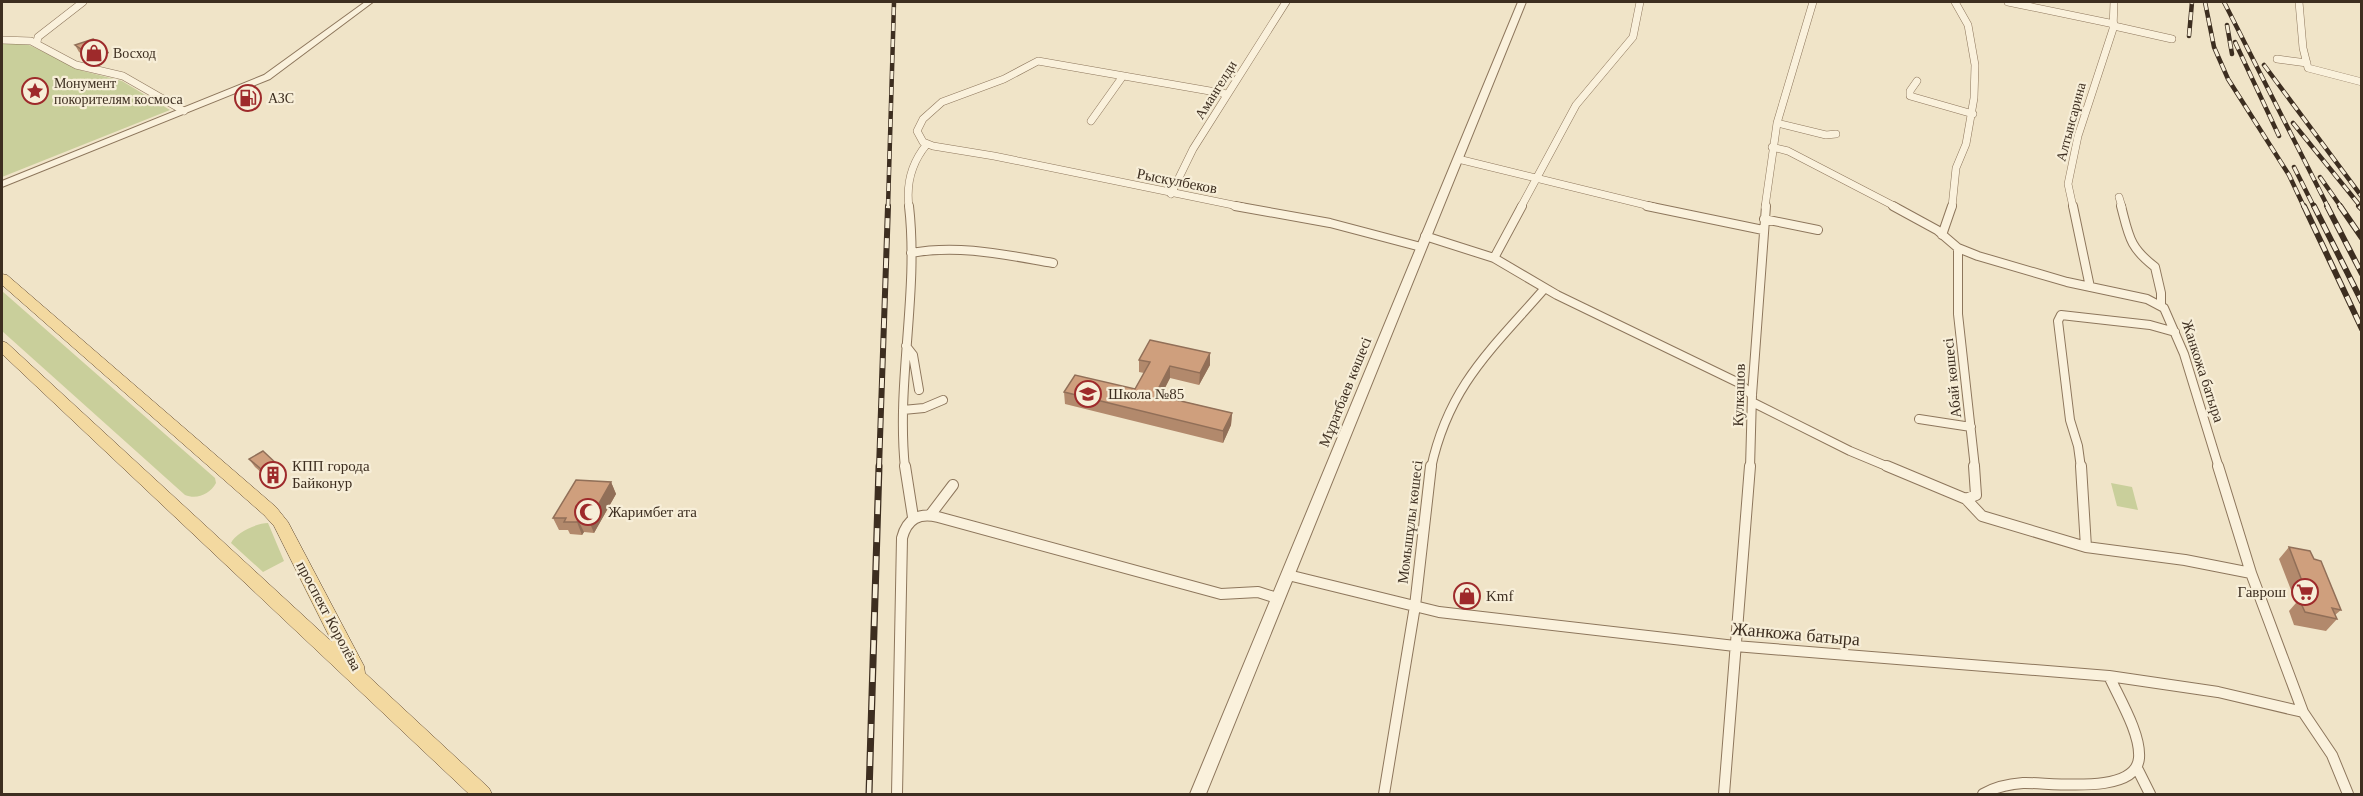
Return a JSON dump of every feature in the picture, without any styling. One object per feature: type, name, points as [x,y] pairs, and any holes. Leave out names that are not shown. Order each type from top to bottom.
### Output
[{"type":"main road","name":"проспект Королёва","points":[[2,278],[275,516],[343,647],[368,689]]},
{"type":"main road","name":"проспект Королёва","points":[[2,346],[368,689]]},
{"type":"main road","points":[[368,689],[482,795]]},
{"type":"street","points":[[37,42],[38,37],[83,2]]},
{"type":"street","points":[[2,184],[277,72],[369,2]]},
{"type":"street","name":"Амангелди","points":[[1171,194],[1193,149],[1286,2]]},
{"type":"street","name":"Мұратбаев көшесі","points":[[1198,795],[1522,2]]},
{"type":"street","points":[[1494,258],[1576,105],[1634,37],[1640,2]]},
{"type":"street","name":"Кулкашов","points":[[1724,795],[1750,488],[1752,398],[1763,230],[1772,147],[1813,2]]},
{"type":"street","points":[[1942,235],[1951,213],[1956,168],[1966,144],[1973,114],[1975,65],[1972,44],[1968,25],[1955,2]]},
{"type":"street","points":[[2008,2],[2172,39]]},
{"type":"street","name":"Алтынсарина","points":[[2090,287],[2068,184],[2078,136],[2114,25],[2114,2]]},
{"type":"street","points":[[2299,2],[2303,48],[2308,68],[2361,82]]},
{"type":"street","points":[[2,40],[37,42],[76,65],[128,78],[184,111]]},
{"type":"street","points":[[2277,59],[2307,63]]},
{"type":"street","points":[[913,517],[905,484],[903,410],[911,253],[908,190],[915,162],[927,144],[917,131],[919,126],[939,106],[964,91],[1002,80],[1027,65],[1044,61],[1227,94]]},
{"type":"street","points":[[1091,121],[1123,76]]},
{"type":"street","points":[[1917,81],[1910,96],[1973,114]]},
{"type":"street","points":[[1777,123],[1826,135],[1836,134]]},
{"type":"street","name":"Рыскулбеков","points":[[927,144],[1171,194],[1317,220],[1494,258],[1545,288],[1739,383],[1752,398],[1850,451],[1966,499],[1982,516],[2086,547],[2251,573]]},
{"type":"street","points":[[1772,147],[1812,162],[1908,213],[1958,248],[2005,264],[2161,304]]},
{"type":"street","points":[[1458,159],[1763,230]]},
{"type":"street","name":"Жанкожа батыра","points":[[2119,197],[2130,241],[2139,255],[2155,267],[2161,292],[2161,304],[2168,313],[2175,332],[2212,452],[2224,479],[2251,573],[2303,712],[2332,755],[2348,795]]},
{"type":"street","points":[[1764,219],[1818,230]]},
{"type":"street","points":[[911,253],[941,248],[995,253],[1053,263]]},
{"type":"street","name":"Абай көшесі","points":[[1958,248],[1958,314],[1977,490],[1976,495],[1966,499]]},
{"type":"street","name":"Момышұлы көшесі","points":[[1384,795],[1415,606],[1433,456],[1441,428],[1453,401],[1474,366],[1545,288]]},
{"type":"street","points":[[2086,547],[2078,457],[2074,429],[2070,420],[2058,321],[2061,315],[2150,326],[2175,332]]},
{"type":"street","points":[[906,346],[913,355],[920,390]]},
{"type":"street","points":[[903,410],[918,411],[943,400]]},
{"type":"street","points":[[1919,419],[1971,427]]},
{"type":"street","points":[[931,514],[953,485]]},
{"type":"street","points":[[897,795],[902,538],[904,529],[913,517],[931,514],[945,520],[1221,594],[1258,592],[1277,598]]},
{"type":"street","name":"Жанкожа батыра","points":[[1288,575],[1439,612],[1736,646],[2109,676],[2218,692],[2303,712]]},
{"type":"street","points":[[2109,676],[2134,735],[2139,756],[2138,770],[2150,795]]},
{"type":"street","points":[[1983,795],[1995,788],[2023,783],[2112,788],[2127,782],[2138,770]]},
{"type":"green space","points":[[2,43],[27,44],[83,71],[122,81],[170,110],[2,177]]},
{"type":"green space","points":[[2,291],[215,478],[216,483],[210,490],[198,496],[185,495],[2,331]]},
{"type":"green space","points":[[2111,483],[2132,487],[2138,510],[2117,506]]},
{"type":"green space","points":[[268,523],[284,561],[263,572],[231,543],[247,529]]},
{"type":"building","points":[[93,39],[105,46],[87,53],[75,45]]},
{"type":"building","points":[[1150,340],[1210,353],[1200,373],[1170,366],[1155,395],[1232,413],[1223,431],[1064,392],[1075,375],[1135,389],[1150,362],[1139,360]]},
{"type":"building","points":[[263,451],[279,466],[266,473],[249,459]]},
{"type":"building","points":[[576,480],[611,482],[589,521],[564,522],[566,518],[553,518]]},
{"type":"building","points":[[2289,547],[2310,551],[2314,559],[2321,561],[2341,610],[2332,608],[2337,619],[2305,612],[2299,599],[2310,602]]},
{"type":"railway","points":[[888,207],[894,2]]},
{"type":"railway","points":[[2189,36],[2192,2]]},
{"type":"railway","points":[[2205,2],[2214,47],[2228,79],[2289,175],[2304,207]]},
{"type":"railway","points":[[2224,2],[2328,207]]},
{"type":"railway","points":[[2227,25],[2232,54]]},
{"type":"railway","points":[[2235,42],[2279,136]]},
{"type":"railway","points":[[2264,65],[2362,197]]},
{"type":"railway","points":[[2293,123],[2361,207]]},
{"type":"railway","points":[[2294,167],[2314,207]]},
{"type":"railway","points":[[2320,177],[2341,207]]},
{"type":"railway","points":[[879,468],[888,206]]},
{"type":"railway","points":[[2304,206],[2362,329]]},
{"type":"railway","points":[[2314,206],[2362,302]]},
{"type":"railway","points":[[2327,206],[2362,274]]},
{"type":"railway","points":[[2340,206],[2362,238]]},
{"type":"railway","points":[[2359,206],[2362,209]]},
{"type":"railway","points":[[869,794],[879,466]]},
{"type":"place","name":"Восход","points":[[94,53]]},
{"type":"place","name":"Монумент покорителям космоса","points":[[35,91]]},
{"type":"place","name":"АЗС","points":[[248,98]]},
{"type":"place","name":"Школа №85","points":[[1088,394]]},
{"type":"place","name":"КПП города Байконур","points":[[273,475]]},
{"type":"place","name":"Жаримбет ата","points":[[588,512]]},
{"type":"place","name":"Гаврош","points":[[2305,592]]},
{"type":"place","name":"Kmf","points":[[1467,596]]}]
